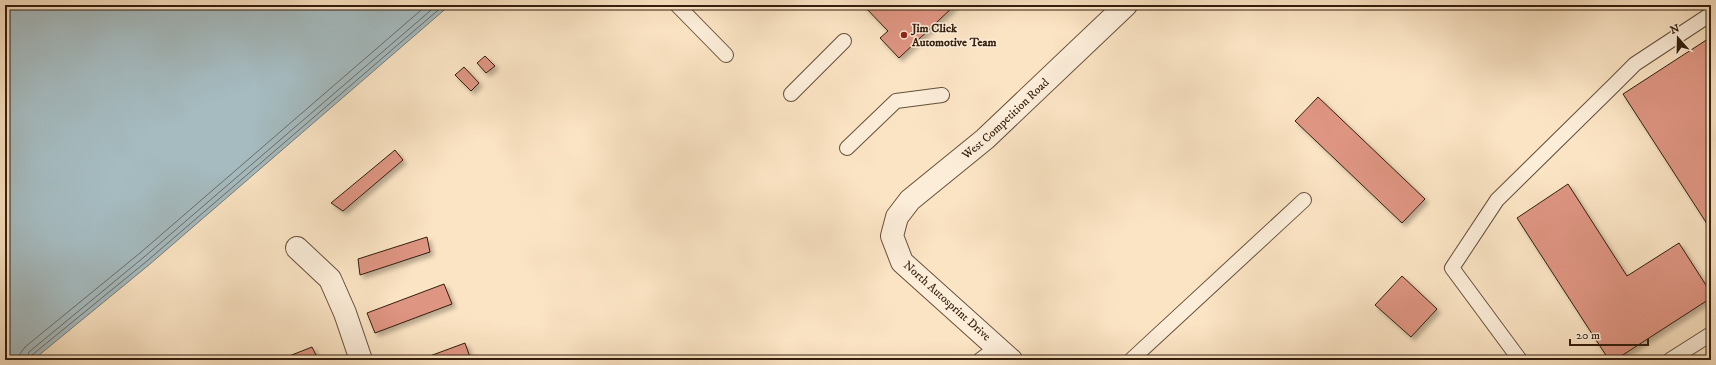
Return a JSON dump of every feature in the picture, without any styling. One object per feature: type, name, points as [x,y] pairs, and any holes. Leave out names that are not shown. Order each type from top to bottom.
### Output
[{"type":"street","name":"West Competition Road","points":[[892,236],[897,217],[910,200],[985,139],[1126,5]]},
{"type":"street","name":"North Autosprint Drive","points":[[892,236],[902,262],[1004,353]]},
{"type":"street","points":[[297,248],[330,279],[345,313],[361,360]]},
{"type":"lane","points":[[677,5],[726,54]]},
{"type":"lane","points":[[1520,360],[1452,268],[1497,200],[1616,82],[1635,64],[1711,14]]},
{"type":"lane","points":[[791,94],[844,41]]},
{"type":"lane","points":[[847,148],[896,101],[942,95]]},
{"type":"lane","points":[[1131,360],[1304,200]]},
{"type":"lane","points":[[1670,360],[1711,334]]},
{"type":"lane","points":[[980,360],[1004,353]]},
{"type":"water","points":[[5,5],[450,5],[150,264],[33,360],[5,360]]},
{"type":"building","name":"Jim Click Automotive Team","points":[[863,5],[955,5],[899,58],[880,38],[888,31]]},
{"type":"building","points":[[1711,37],[1711,230],[1623,94]]},
{"type":"building","points":[[485,56],[495,66],[486,73],[477,63]]},
{"type":"building","points":[[464,67],[479,83],[471,91],[455,75]]},
{"type":"building","points":[[1318,97],[1425,199],[1402,223],[1295,121]]},
{"type":"building","points":[[395,150],[403,160],[343,211],[331,203]]},
{"type":"building","points":[[1568,184],[1627,276],[1679,243],[1711,293],[1711,298],[1615,360],[1609,360],[1517,218]]},
{"type":"building","points":[[427,237],[430,252],[360,275],[358,259]]},
{"type":"building","points":[[1402,276],[1437,309],[1411,337],[1375,305]]},
{"type":"building","points":[[444,284],[452,304],[375,333],[367,313]]},
{"type":"building","points":[[465,343],[471,360],[419,360]]},
{"type":"building","points":[[312,347],[317,357],[309,360],[279,360]]},
{"type":"place","name":"Jim Click Automotive Team","points":[[904,35]]}]
